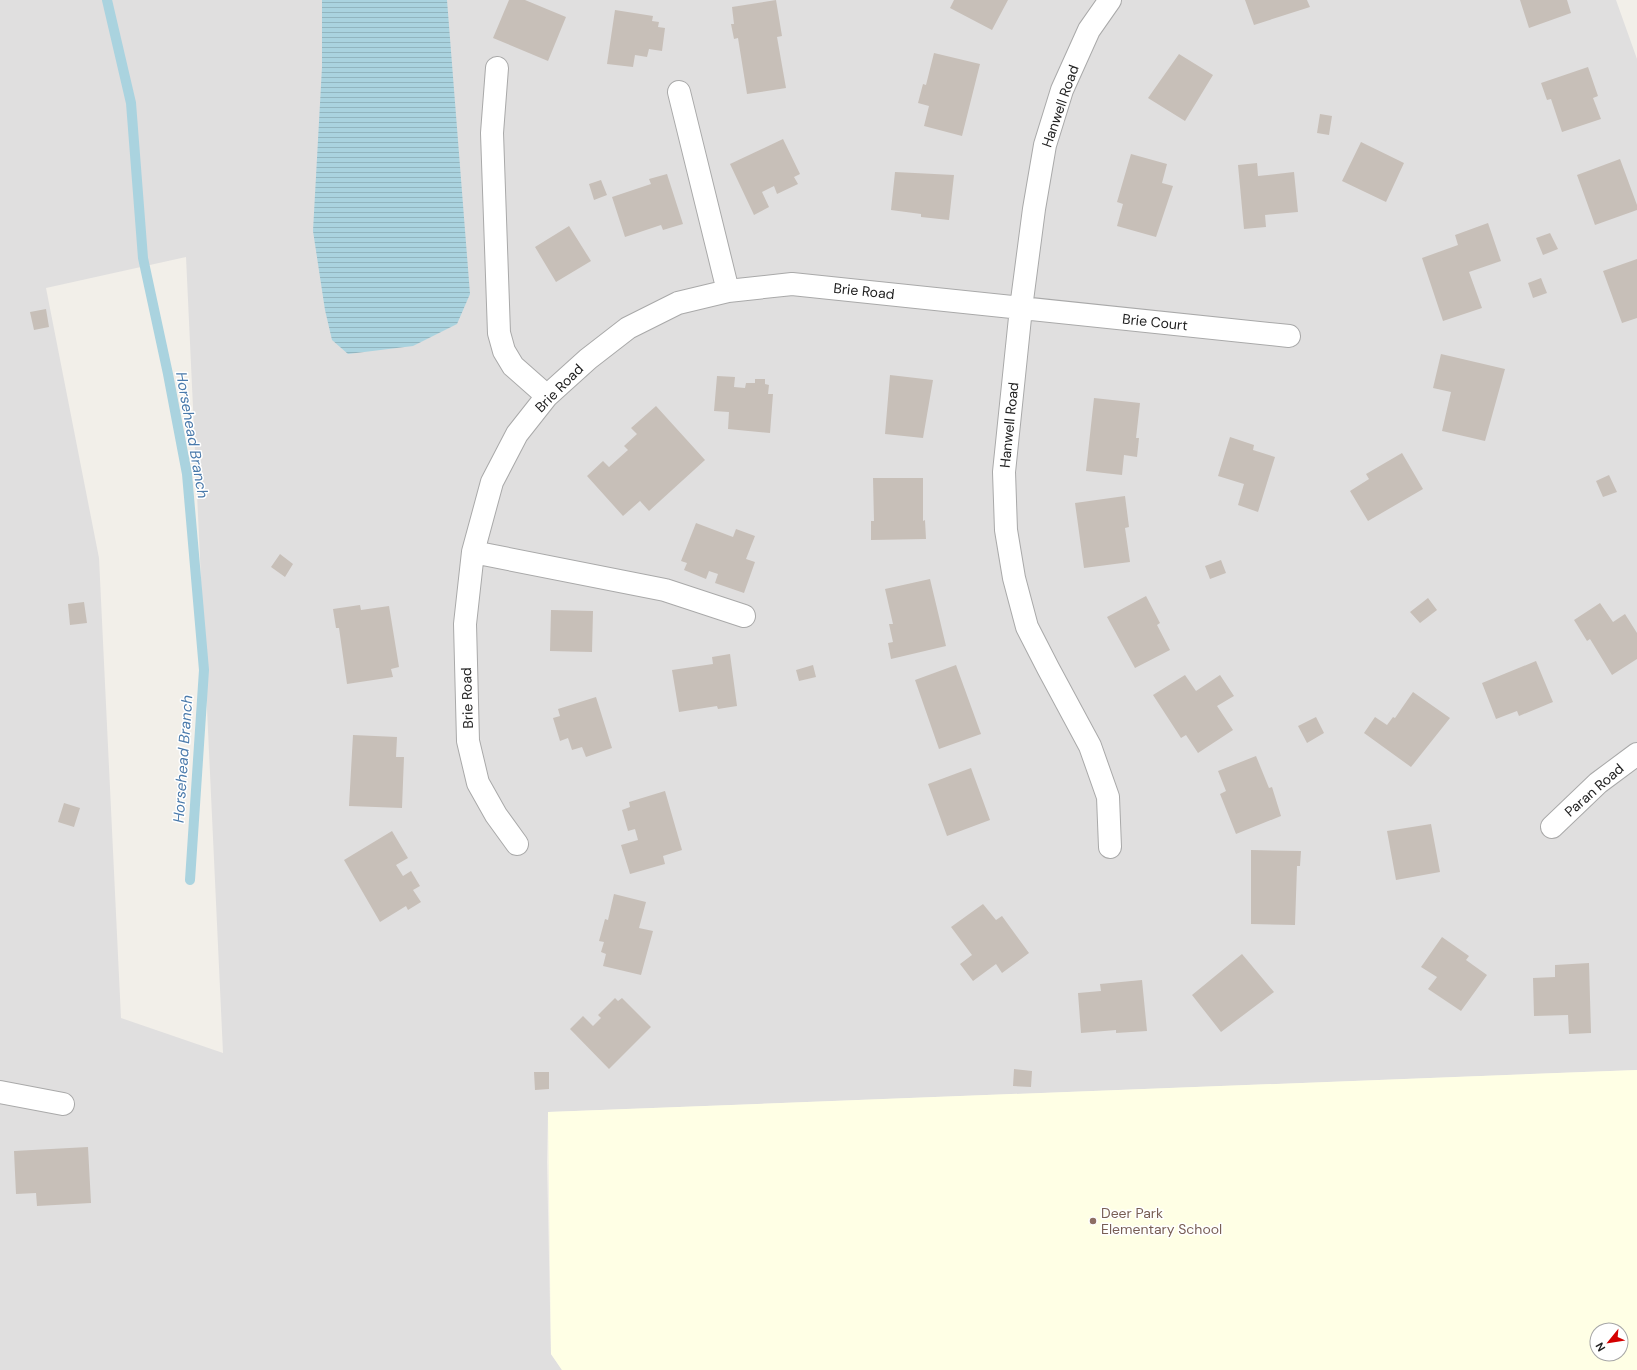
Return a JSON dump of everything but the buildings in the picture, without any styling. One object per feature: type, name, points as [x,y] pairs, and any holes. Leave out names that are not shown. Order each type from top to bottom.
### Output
[{"type":"street","name":"Hanwell Road","points":[[1110,0],[1089,30],[1062,90],[1045,145],[1034,209],[1021,308],[1004,472],[1006,530],[1014,578],[1027,627],[1090,746],[1108,797],[1110,847]]},
{"type":"street","points":[[497,68],[492,133],[499,334],[504,351],[513,366],[547,396]]},
{"type":"street","points":[[679,92],[728,291]]},
{"type":"street","name":"Brie Road","points":[[516,844],[496,815],[478,783],[468,741],[465,624],[472,552],[492,482],[517,434],[547,396],[588,359],[628,328],[678,303],[728,291],[792,284],[1021,308]]},
{"type":"street","name":"Brie Court","points":[[1021,308],[1289,336]]},
{"type":"street","points":[[472,552],[665,590],[744,616]]},
{"type":"street","name":"Paran Road","points":[[1552,827],[1598,783],[1637,754]]},
{"type":"street","points":[[0,1092],[63,1104]]},
{"type":"shaded area","points":[[0,0],[1616,0],[1637,59],[1637,1070],[548,1112],[547,1162],[551,1354],[562,1370],[0,1370]],"holes":[[[186,257],[223,1053],[121,1018],[99,558],[46,288]]]},
{"type":"shaded area","name":"Deer Park Elementary School","points":[[1637,1070],[1637,1370],[562,1370],[551,1354],[548,1112]]},
{"type":"water","points":[[322,0],[447,0],[470,294],[457,324],[413,346],[348,354],[332,340],[325,310],[313,231],[322,67]]},
{"type":"waterway","name":"Horsehead Branch","points":[[107,0],[131,103],[143,258],[168,374],[187,474],[204,670],[190,880]]},
{"type":"place","name":"Deer Park Elementary School","points":[[1093,1221]]}]
